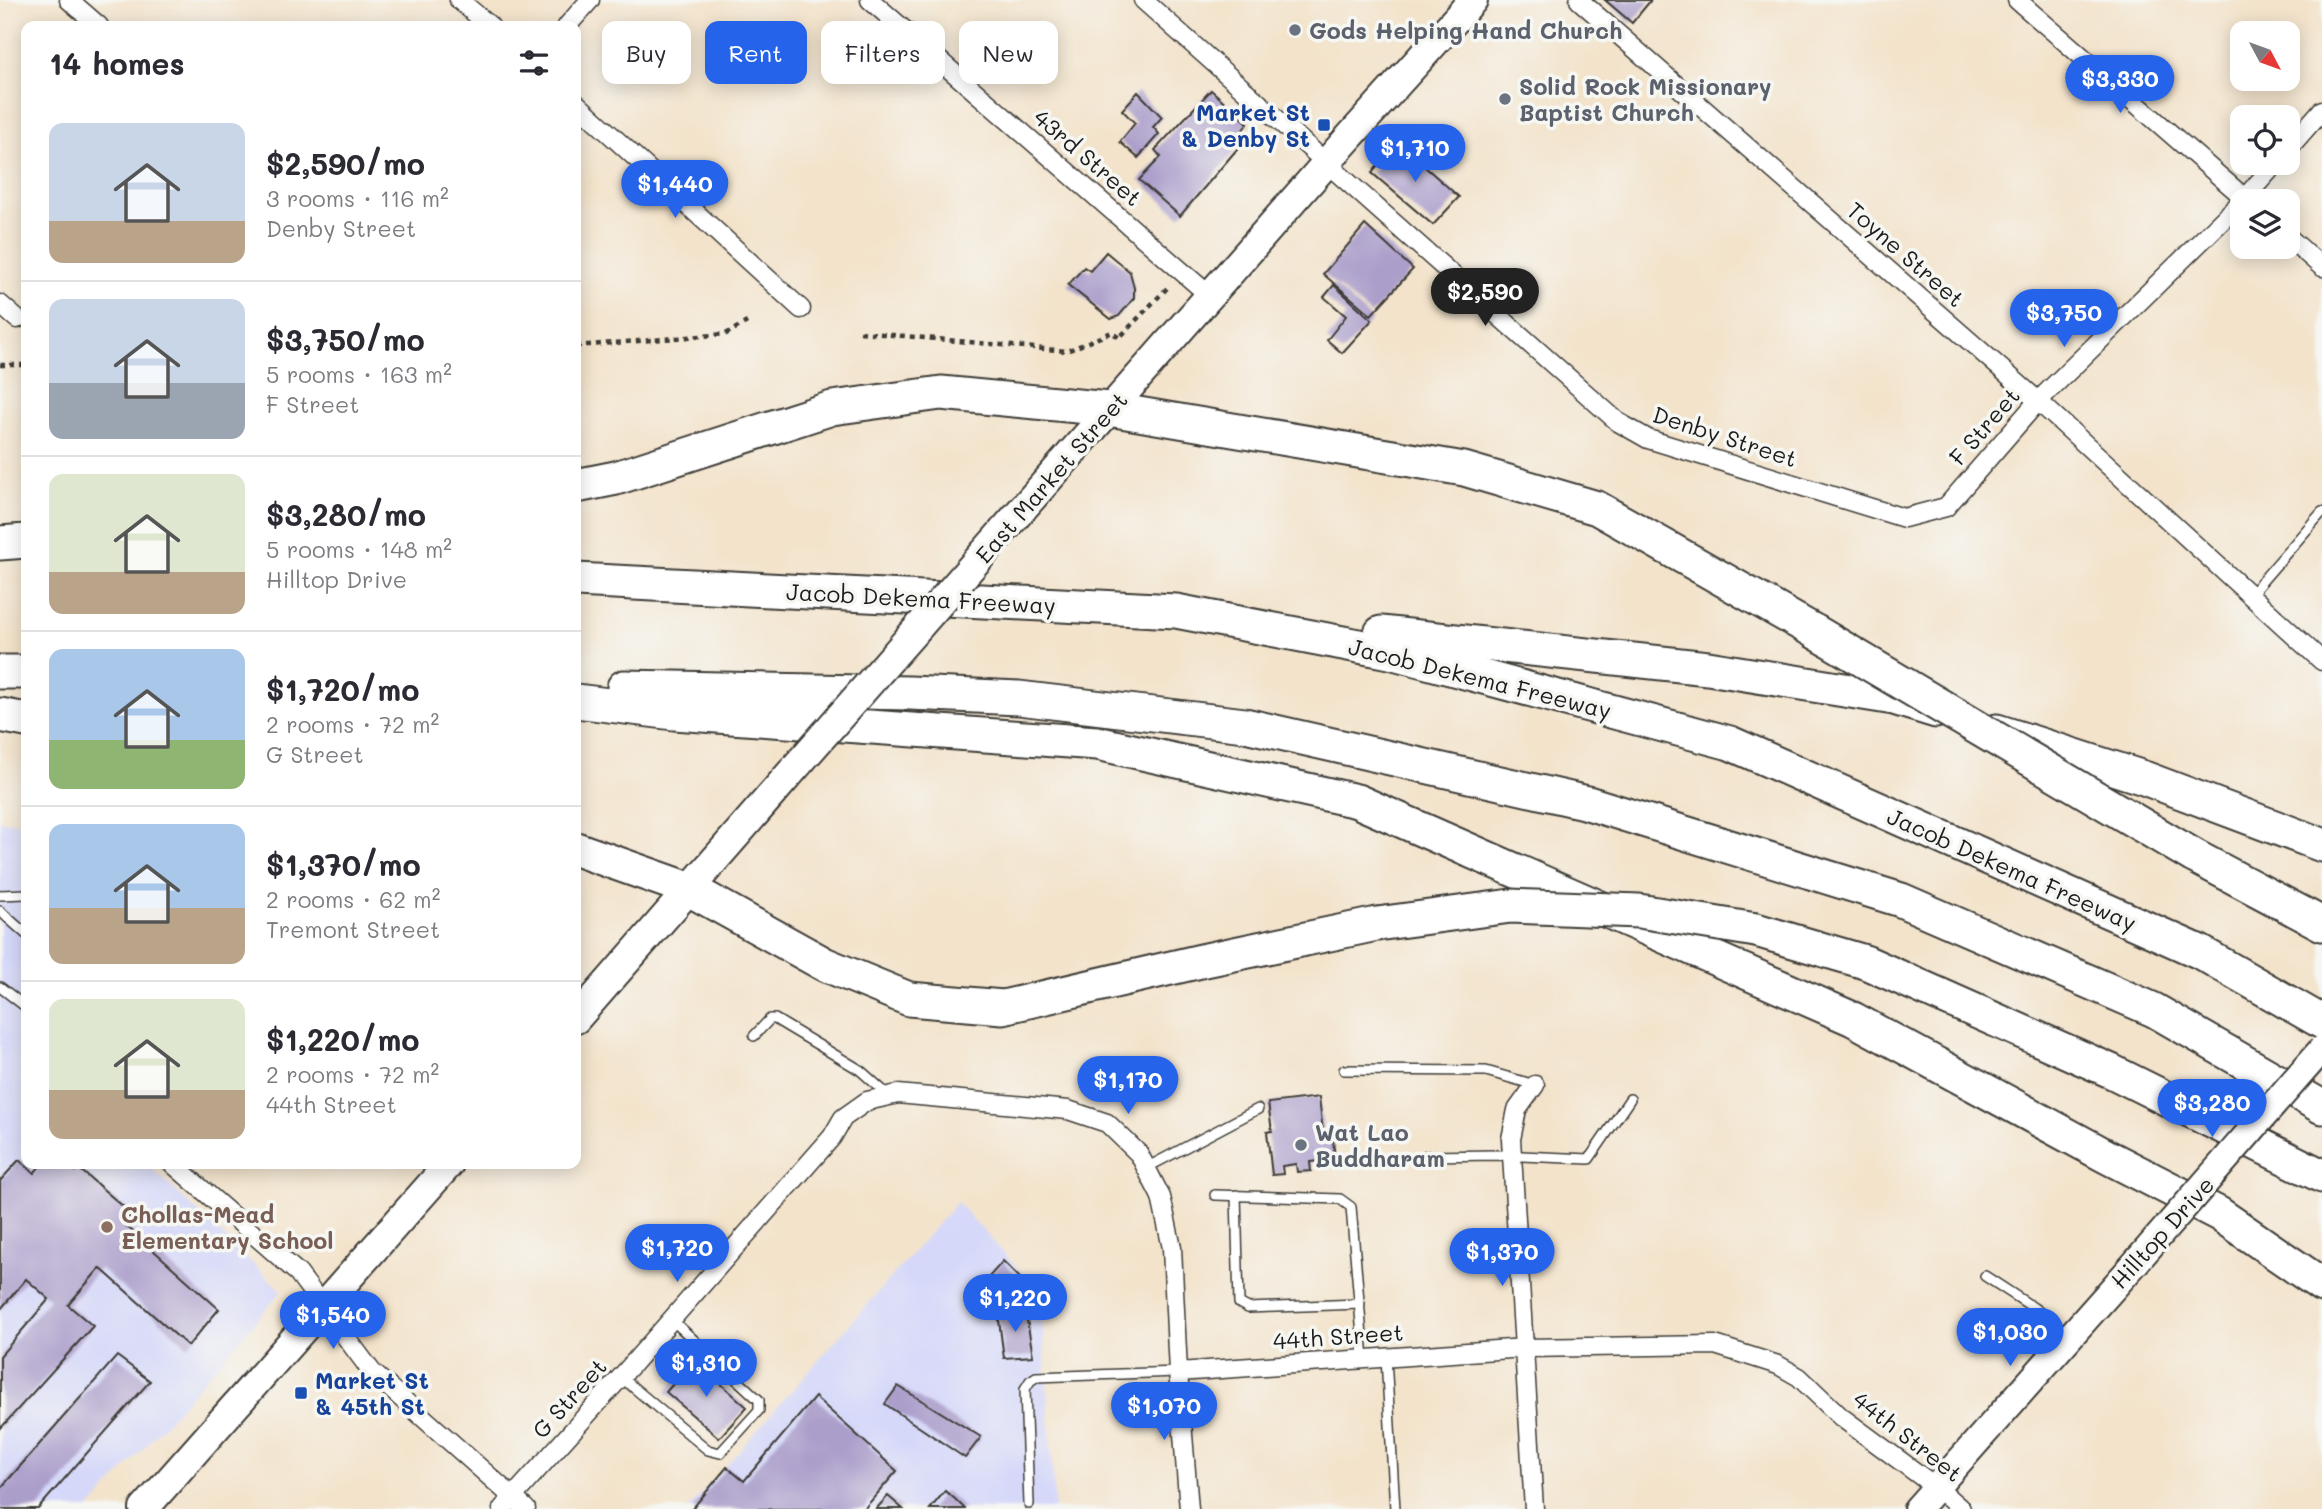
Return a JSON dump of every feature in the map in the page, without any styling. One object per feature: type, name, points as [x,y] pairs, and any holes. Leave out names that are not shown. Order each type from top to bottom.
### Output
[{"type":"highway","points":[[581,484],[616,478],[832,408],[941,393],[1109,409],[1464,469],[1597,508],[1814,631],[2194,856],[2322,924]]},
{"type":"highway","points":[[0,543],[21,541]]},
{"type":"highway","points":[[0,550],[21,551]]},
{"type":"highway","name":"Jacob Dekema Freeway","points":[[581,580],[1176,611],[1390,652],[1730,743],[2200,952],[2322,1022]]},
{"type":"highway","points":[[1176,611],[1708,668],[1894,698],[2144,778],[2322,845]]},
{"type":"highway","points":[[0,672],[21,672]]},
{"type":"highway","points":[[581,685],[1019,698],[1245,725],[1577,800],[1901,900],[2154,1010],[2322,1107]]},
{"type":"highway","points":[[581,702],[674,713],[1097,744],[1357,801],[1853,1019],[2219,1214],[2322,1285]]},
{"type":"highway","points":[[0,715],[21,719]]},
{"type":"highway","points":[[581,851],[689,889],[824,964],[909,999],[1003,1007],[1377,924],[1511,906],[1639,911],[1756,930],[1865,962],[2111,1071],[2322,1177]]},
{"type":"main road","name":"East Market Street","points":[[581,1013],[1109,409],[1473,0]]},
{"type":"main road","points":[[144,1509],[445,1169]]},
{"type":"street","points":[[69,0],[93,21]]},
{"type":"street","points":[[459,0],[483,21]]},
{"type":"street","points":[[571,21],[590,0]]},
{"type":"street","name":"43rd Street","points":[[870,0],[1210,296]]},
{"type":"street","name":"Denby Street","points":[[1143,0],[1618,422],[1648,439],[1905,518]]},
{"type":"street","name":"Toyne Street","points":[[1579,0],[2038,401],[2322,661]]},
{"type":"street","points":[[2017,0],[2230,189]]},
{"type":"street","points":[[581,108],[801,309]]},
{"type":"street","points":[[2300,135],[2322,110]]},
{"type":"street","name":"F Street","points":[[2254,189],[2266,175]]},
{"type":"street","name":"F Street","points":[[1905,518],[1945,507],[2038,401],[2230,215]]},
{"type":"street","points":[[2300,248],[2322,267]]},
{"type":"street","points":[[0,304],[17,319]]},
{"type":"street","name":"Hilltop Drive","points":[[1917,1509],[2322,1049]]},
{"type":"street","points":[[1534,1509],[1511,1139],[1517,1110],[1535,1085]]},
{"type":"street","points":[[890,1096],[898,1094],[1068,1110],[1107,1123],[1139,1154],[1161,1197],[1172,1248],[1189,1509]]},
{"type":"street","name":"G Street","points":[[507,1503],[832,1137],[843,1118],[867,1101],[890,1096]]},
{"type":"street","points":[[179,1169],[298,1273],[372,1371],[507,1503],[526,1509]]},
{"type":"street","name":"44th Street","points":[[1178,1371],[1525,1348],[1715,1345],[1778,1365],[1799,1377],[1841,1417],[1961,1509]]},
{"type":"lane","points":[[2250,595],[2322,512]]},
{"type":"lane","points":[[0,895],[21,894]]},
{"type":"lane","points":[[0,911],[21,930]]},
{"type":"lane","points":[[0,987],[21,1003]]},
{"type":"lane","points":[[754,1036],[770,1019],[775,1019],[860,1070],[890,1096]]},
{"type":"lane","points":[[1344,1070],[1486,1071],[1535,1085]]},
{"type":"lane","points":[[1424,1156],[1589,1159],[1630,1098]]},
{"type":"lane","points":[[1146,1168],[1258,1109]]},
{"type":"lane","points":[[1215,1195],[1340,1199],[1351,1207],[1364,1359]]},
{"type":"lane","points":[[1236,1195],[1239,1303],[1248,1308],[1360,1304]]},
{"type":"lane","points":[[1984,1276],[2034,1308],[2069,1335]]},
{"type":"lane","points":[[621,1377],[708,1450],[720,1453],[759,1410],[758,1400],[671,1319]]},
{"type":"lane","points":[[1386,1358],[1395,1509]]},
{"type":"lane","points":[[1029,1504],[1025,1389],[1030,1381],[1036,1377],[1178,1371]]},
{"type":"path","points":[[860,332],[1068,351],[1112,332],[1119,338],[1184,272]]},
{"type":"path","points":[[581,346],[726,334],[747,323]]},
{"type":"path","points":[[0,365],[21,365]]},
{"type":"shaded area","name":"Chollas-Mead Elementary School","points":[[0,821],[21,823],[21,1169],[152,1169],[282,1291],[90,1509],[0,1509]]},
{"type":"shaded area","points":[[957,1202],[1041,1294],[1055,1509],[688,1509]]},
{"type":"building","points":[[1605,0],[1651,0],[1632,23]]},
{"type":"building","points":[[1211,90],[1248,123],[1238,136],[1244,141],[1180,216],[1139,180],[1161,157],[1155,150]]},
{"type":"building","points":[[1138,92],[1162,117],[1153,127],[1159,134],[1138,158],[1120,142],[1135,123],[1122,110]]},
{"type":"building","points":[[1397,142],[1459,197],[1433,225],[1372,173]]},
{"type":"building","points":[[1365,225],[1413,269],[1371,315],[1323,274]]},
{"type":"building","points":[[1106,252],[1130,272],[1134,288],[1134,298],[1119,316],[1111,319],[1068,285],[1084,267],[1090,271]]},
{"type":"building","points":[[1334,285],[1372,320],[1342,353],[1327,340],[1346,316],[1324,297]]},
{"type":"building","name":"Wat Lao Buddharam","points":[[1319,1097],[1323,1132],[1332,1130],[1335,1159],[1310,1162],[1311,1171],[1297,1172],[1296,1164],[1282,1166],[1283,1174],[1272,1175],[1267,1132],[1272,1131],[1268,1103]]},
{"type":"building","points":[[19,1160],[21,1169],[29,1169],[34,1173],[38,1169],[79,1169],[132,1214],[124,1224],[219,1309],[188,1346],[100,1268],[68,1305],[93,1326],[0,1429],[0,1356],[49,1299],[26,1279],[0,1310],[0,1181]]},
{"type":"building","points":[[1003,1261],[1020,1278],[991,1312],[981,1303],[974,1310],[966,1303]]},
{"type":"building","points":[[1025,1308],[1033,1356],[1004,1358],[998,1313]]},
{"type":"building","points":[[117,1356],[150,1381],[38,1509],[0,1509],[0,1489]]},
{"type":"building","points":[[694,1360],[747,1407],[719,1438],[666,1392]]},
{"type":"building","points":[[898,1386],[981,1437],[965,1458],[885,1404]]},
{"type":"building","points":[[815,1397],[897,1471],[864,1509],[692,1509],[727,1467],[744,1481]]},
{"type":"building","points":[[945,1491],[955,1499],[965,1509],[930,1509]]},
{"type":"building","points":[[888,1496],[903,1509],[876,1509]]},
{"type":"place","name":"Gods Helping Hand Church","points":[[1295,30]]},
{"type":"place","name":"Solid Rock Missionary Baptist Church","points":[[1505,99]]},
{"type":"place","name":"Market St & Denby St","points":[[1324,125]]},
{"type":"place","name":"Wat Lao Buddharam","points":[[1301,1145]]},
{"type":"place","name":"Chollas-Mead Elementary School","points":[[107,1227]]},
{"type":"place","name":"Market St & 45th St","points":[[301,1393]]}]
